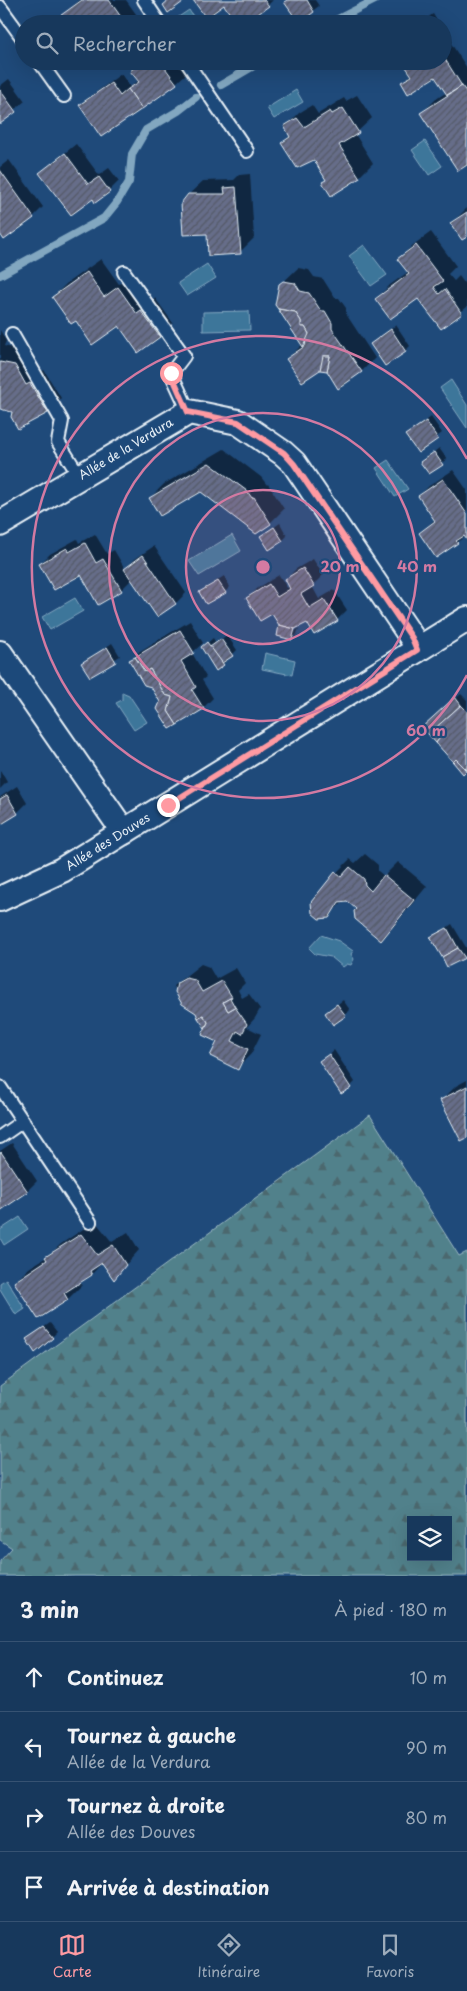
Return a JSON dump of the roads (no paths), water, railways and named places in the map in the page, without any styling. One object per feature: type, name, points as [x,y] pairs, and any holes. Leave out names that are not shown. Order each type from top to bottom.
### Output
[{"type":"street","name":"Allée de la Verdura","points":[[0,524],[188,412],[238,422],[284,453],[294,464],[412,638],[417,650]]},
{"type":"street","name":"Allée des Douves","points":[[0,899],[62,870],[467,620]]},
{"type":"street","points":[[0,653],[124,832]]},
{"type":"lane","points":[[144,0],[154,15]]},
{"type":"lane","points":[[0,7],[15,28]]},
{"type":"lane","points":[[45,70],[64,96]]},
{"type":"lane","points":[[192,70],[247,150]]},
{"type":"lane","points":[[124,272],[184,356],[171,373],[188,412]]},
{"type":"lane","points":[[12,334],[62,421],[58,442],[80,477]]},
{"type":"lane","points":[[0,1086],[90,1222]]},
{"type":"lane","points":[[0,1137],[24,1121]]},
{"type":"water","points":[[189,10],[192,15],[182,15]]},
{"type":"water","points":[[296,90],[303,102],[274,119],[267,108]]},
{"type":"water","points":[[425,141],[442,166],[429,175],[412,150]]},
{"type":"water","points":[[364,245],[387,275],[371,286],[349,256]]},
{"type":"water","points":[[207,264],[216,278],[187,296],[178,283]]},
{"type":"water","points":[[249,311],[250,330],[203,331],[203,312]]},
{"type":"water","points":[[451,380],[467,405],[467,428],[440,388]]},
{"type":"water","points":[[388,460],[408,489],[395,497],[376,468]]},
{"type":"water","points":[[232,535],[241,551],[199,576],[189,561]]},
{"type":"water","points":[[75,598],[83,611],[50,630],[42,617]]},
{"type":"water","points":[[265,653],[295,660],[292,675],[262,669]]},
{"type":"water","points":[[122,692],[129,695],[147,722],[134,730],[116,703],[122,700]]},
{"type":"water","points":[[321,935],[339,941],[353,951],[351,954],[354,959],[351,965],[347,964],[343,967],[331,957],[315,954],[309,948]]},
{"type":"water","points":[[20,1217],[28,1229],[4,1245],[0,1238],[0,1230]]},
{"type":"water","points":[[6,1279],[25,1309],[16,1315],[0,1289],[0,1283]]},
{"type":"waterway","points":[[346,15],[375,0]]},
{"type":"waterway","points":[[221,85],[247,70]]},
{"type":"waterway","points":[[0,275],[104,218],[117,202],[129,182],[132,154],[146,130],[178,111],[196,97]]}]
